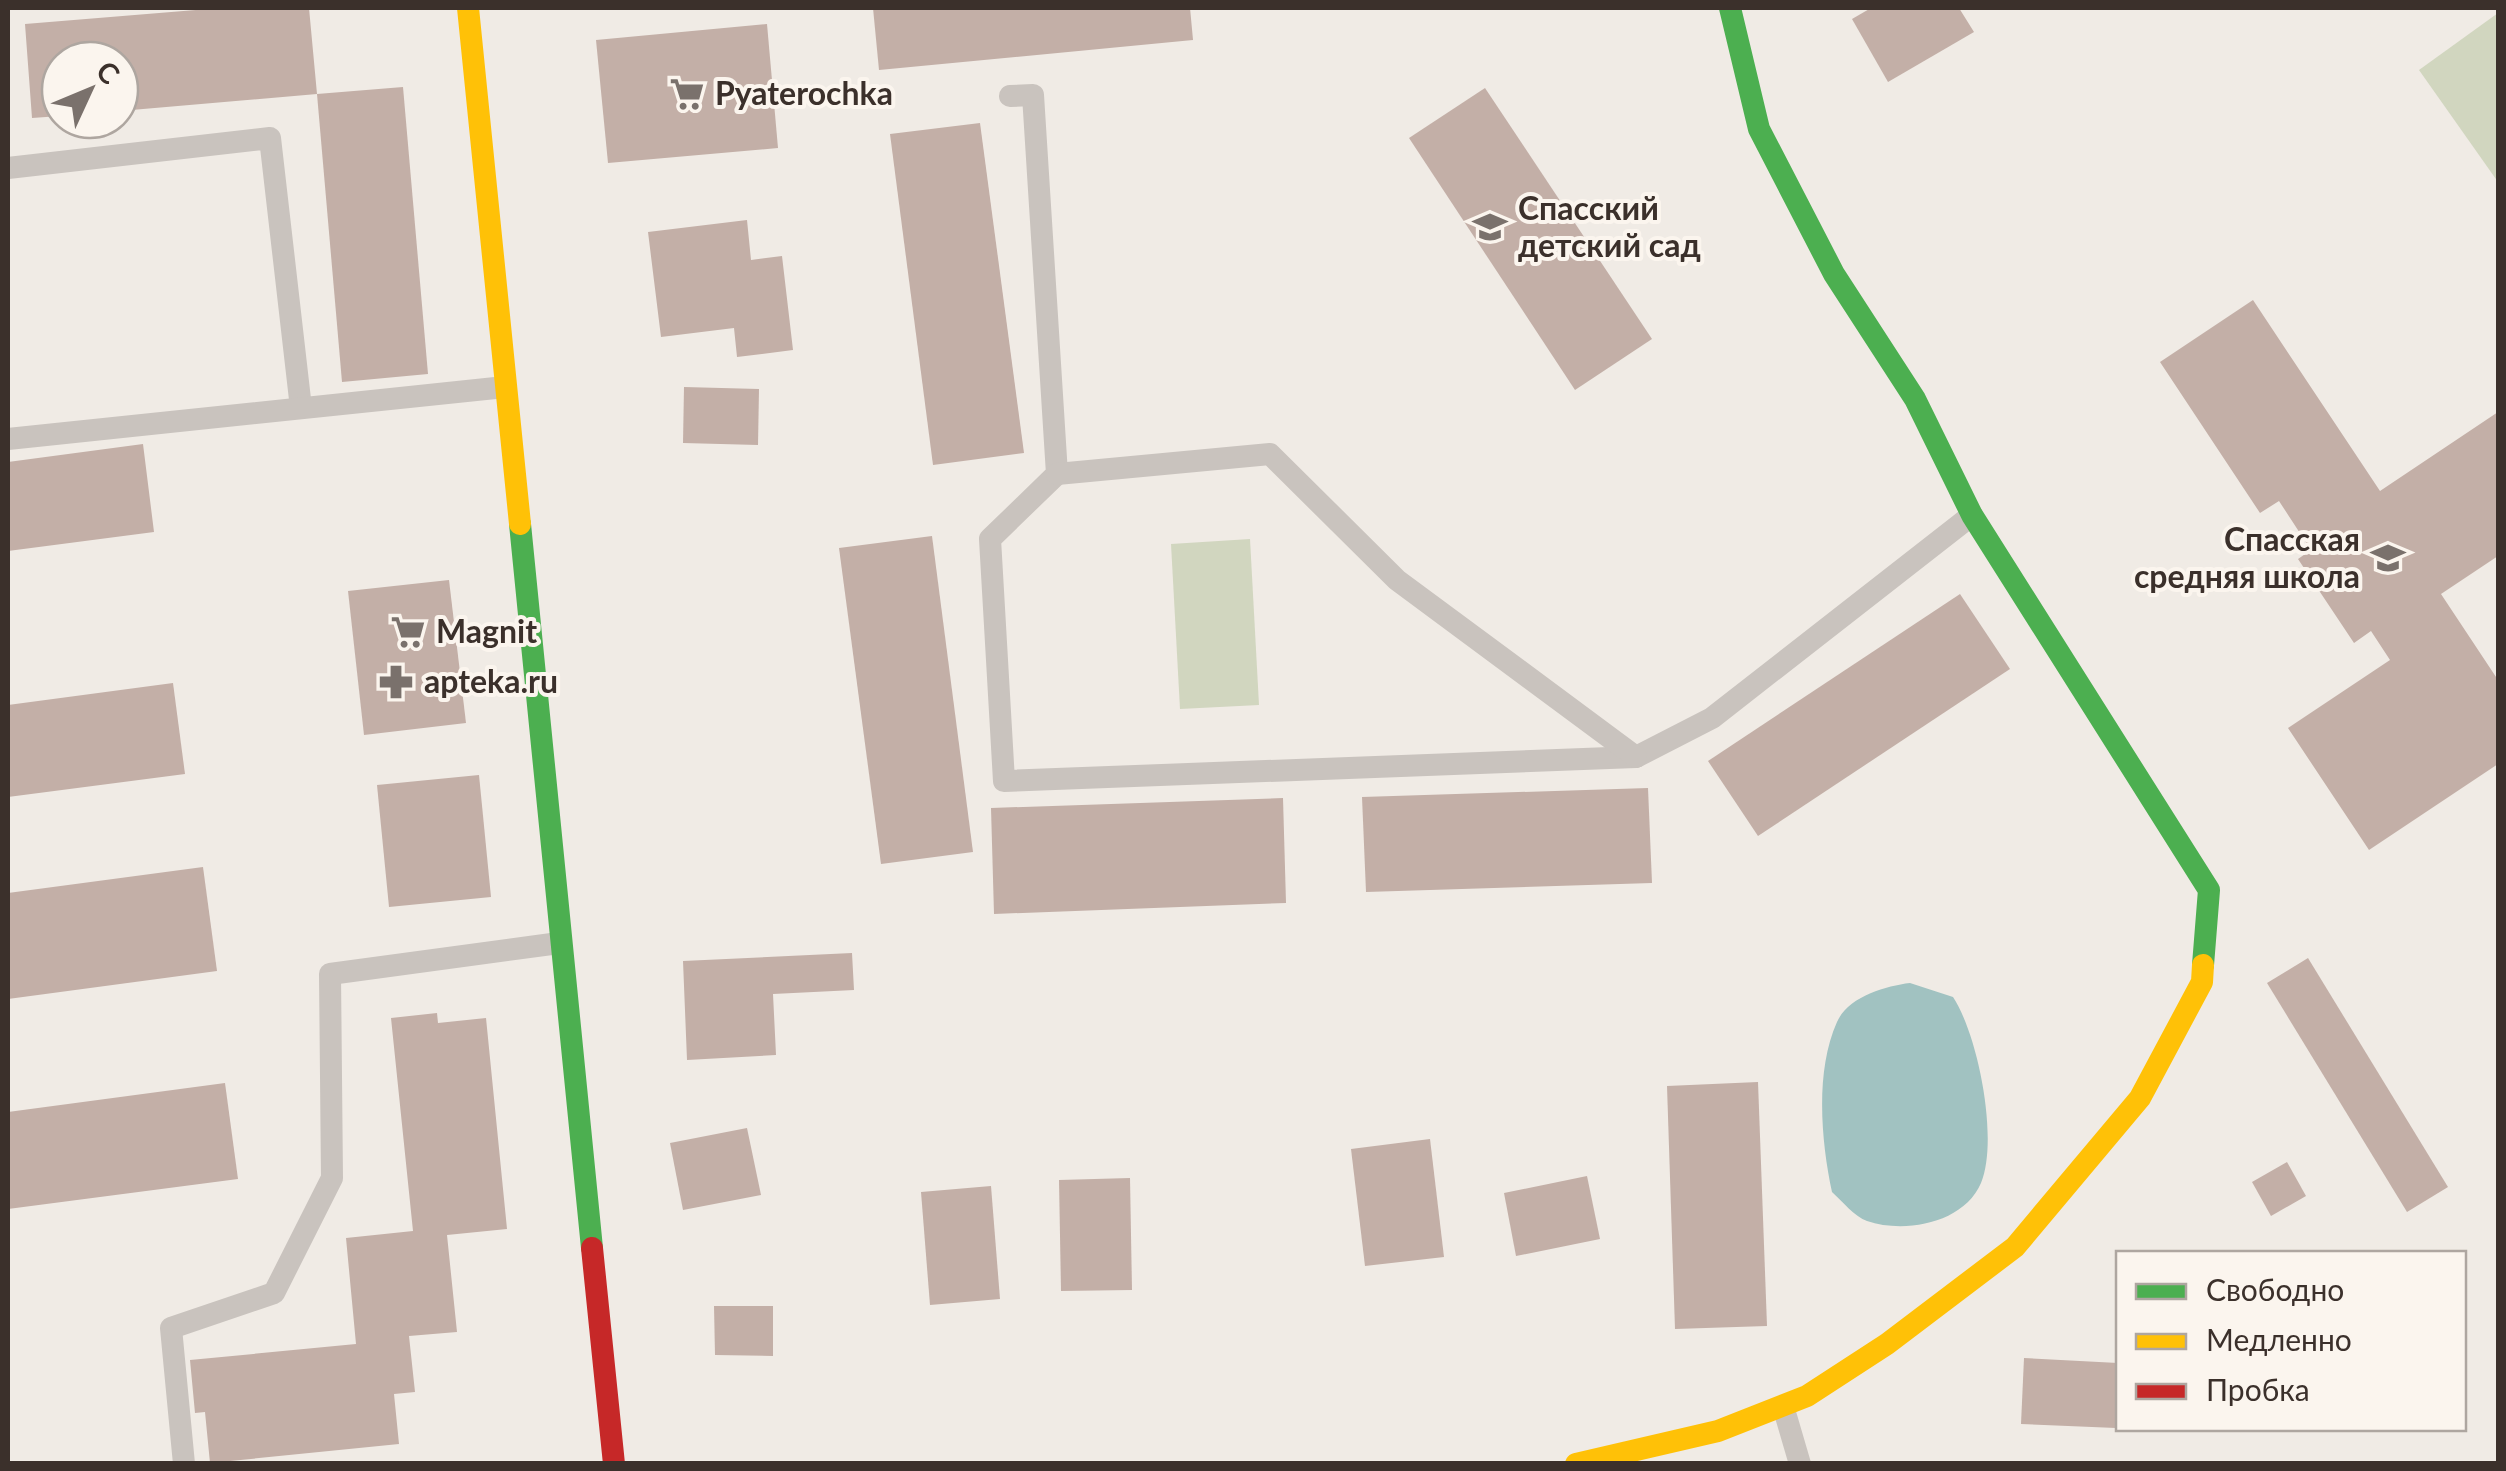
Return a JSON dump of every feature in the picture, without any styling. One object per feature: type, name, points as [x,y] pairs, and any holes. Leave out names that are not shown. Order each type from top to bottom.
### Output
[{"type":"street","points":[[468,8],[614,1464]]},
{"type":"street","points":[[1576,1464],[1718,1431],[1807,1396],[1887,1344],[2015,1247],[2140,1098],[2202,982],[2210,890],[1972,515],[1915,399],[1834,274],[1760,130],[1730,8]]},
{"type":"lane","points":[[1010,96],[1034,95],[1057,474]]},
{"type":"lane","points":[[8,168],[270,138],[301,408]]},
{"type":"lane","points":[[8,439],[505,387]]},
{"type":"lane","points":[[1636,757],[1397,580],[1270,454],[1057,474],[990,539],[1004,782],[1636,757],[1712,718],[1972,515]]},
{"type":"lane","points":[[184,1464],[171,1328],[274,1293],[332,1178],[330,974],[559,943]]},
{"type":"lane","points":[[1783,1406],[1800,1464]]},
{"type":"green space","points":[[2498,13],[2498,182],[2419,70]]},
{"type":"green space","points":[[1250,539],[1259,705],[1180,709],[1171,544]]},
{"type":"water","points":[[1910,983],[1953,997],[1962,1014],[1983,1088],[1986,1164],[1981,1183],[1961,1208],[1932,1222],[1882,1225],[1862,1219],[1832,1192],[1823,1129],[1825,1062],[1842,1013],[1868,994]]},
{"type":"building","points":[[220,8],[309,8],[317,94],[140,109],[140,40],[40,40],[40,117],[32,118],[25,24]]},
{"type":"building","points":[[873,8],[1190,8],[1193,40],[879,70]]},
{"type":"building","points":[[1871,8],[1959,8],[1974,32],[1888,82],[1852,19]]},
{"type":"building","name":"Pyaterochka","points":[[767,24],[778,148],[608,163],[596,40]]},
{"type":"building","points":[[403,87],[428,374],[342,382],[317,94]]},
{"type":"building","points":[[1485,88],[1652,339],[1575,390],[1409,138]]},
{"type":"building","points":[[980,123],[1024,453],[933,465],[890,134]]},
{"type":"building","points":[[747,220],[751,260],[782,256],[793,350],[737,357],[734,328],[661,337],[648,232]]},
{"type":"building","points":[[2253,300],[2380,491],[2498,412],[2498,556],[2441,594],[2498,680],[2498,764],[2369,850],[2288,728],[2390,660],[2371,631],[2354,643],[2298,559],[2311,550],[2279,501],[2260,513],[2160,362]]},
{"type":"building","points":[[684,387],[759,389],[758,445],[683,443]]},
{"type":"building","points":[[143,444],[154,532],[8,551],[8,462]]},
{"type":"building","points":[[932,536],[973,852],[881,864],[839,548]]},
{"type":"building","points":[[449,580],[466,723],[364,735],[348,591]]},
{"type":"building","points":[[1960,594],[2010,669],[1758,836],[1708,761]]},
{"type":"building","points":[[173,683],[185,774],[8,797],[8,705]]},
{"type":"building","points":[[479,775],[491,897],[389,907],[377,785]]},
{"type":"building","points":[[1648,788],[1652,883],[1366,892],[1362,797]]},
{"type":"building","points":[[1283,798],[1286,903],[994,914],[991,808]]},
{"type":"building","points":[[203,867],[217,971],[8,999],[8,893]]},
{"type":"building","points":[[852,953],[854,990],[773,994],[776,1055],[687,1060],[683,961]]},
{"type":"building","points":[[2308,958],[2448,1187],[2407,1212],[2267,983]]},
{"type":"building","points":[[437,1013],[438,1023],[486,1018],[507,1229],[447,1235],[457,1332],[409,1336],[415,1392],[394,1394],[399,1444],[210,1463],[205,1412],[195,1413],[190,1360],[356,1344],[346,1238],[413,1231],[391,1018]]},
{"type":"building","points":[[1758,1082],[1767,1326],[1675,1329],[1667,1086]]},
{"type":"building","points":[[225,1083],[238,1179],[8,1209],[8,1112]]},
{"type":"building","points":[[747,1128],[761,1195],[683,1210],[670,1143]]},
{"type":"building","points":[[1430,1139],[1444,1257],[1365,1266],[1351,1149]]},
{"type":"building","points":[[2287,1162],[2306,1196],[2271,1216],[2252,1182]]},
{"type":"building","points":[[1587,1176],[1600,1239],[1516,1256],[1504,1193]]},
{"type":"building","points":[[1130,1178],[1132,1290],[1061,1291],[1059,1180]]},
{"type":"building","points":[[991,1186],[1000,1299],[930,1305],[921,1192]]},
{"type":"building","points":[[714,1306],[773,1306],[773,1356],[715,1355]]},
{"type":"building","points":[[2024,1358],[2116,1363],[2116,1428],[2021,1424]]},
{"type":"traffic: fast","points":[[1730,8],[1759,129],[1834,274],[1915,399],[1972,515],[2209,890],[2203,965]]},
{"type":"traffic: fast","points":[[520,524],[592,1248]]},
{"type":"traffic: slow","points":[[468,8],[520,524]]},
{"type":"traffic: slow","points":[[1576,1464],[1718,1431],[1807,1396],[1887,1344],[2015,1247],[2140,1098],[2202,982],[2203,965]]},
{"type":"traffic: jam","points":[[592,1248],[614,1464]]},
{"type":"place","name":"Pyaterochka","points":[[687,94]]},
{"type":"place","name":"Спасский детский сад","points":[[1490,227]]},
{"type":"place","name":"Спасская средняя школа","points":[[2388,558]]},
{"type":"place","name":"Magnit","points":[[408,632]]},
{"type":"place","name":"apteka.ru","points":[[396,682]]}]
